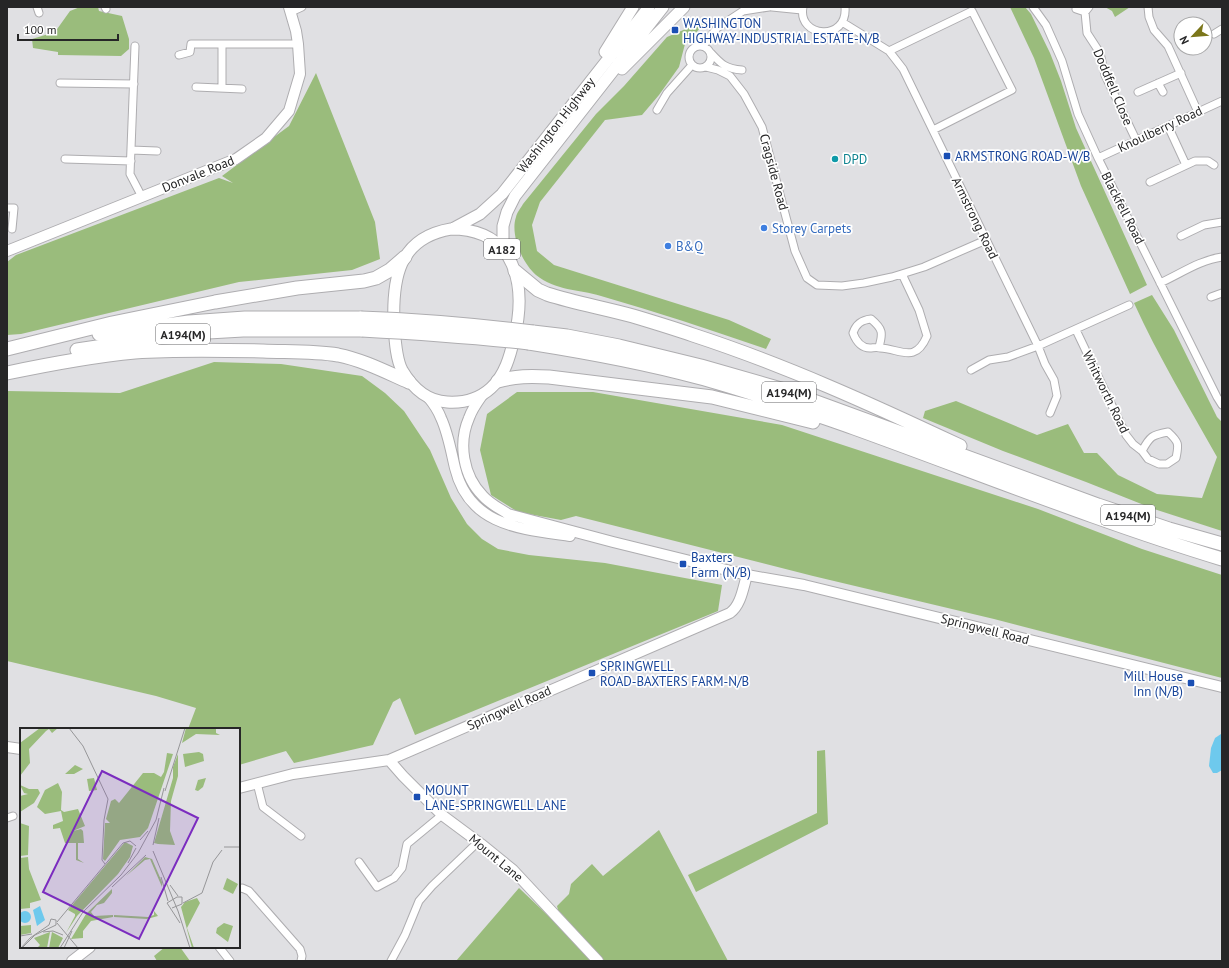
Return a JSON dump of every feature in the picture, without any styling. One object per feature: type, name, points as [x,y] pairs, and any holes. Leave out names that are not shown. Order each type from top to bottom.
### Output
[{"type":"highway","name":"A194(M)","points":[[7,349],[112,323],[215,302],[298,288],[364,281],[376,278],[390,270],[404,257]]},
{"type":"highway","name":"A194(M)","points":[[515,271],[533,286],[547,294],[633,316],[694,335],[781,366],[909,422],[1036,481]]},
{"type":"highway","name":"A194(M)","points":[[7,349],[96,334],[189,322],[245,318],[362,324],[426,333],[474,337],[531,338],[566,336],[619,346],[701,366],[781,389],[1036,481],[1098,505],[1169,529],[1222,544]]},
{"type":"highway","name":"A194(M)","points":[[7,367],[56,354],[191,333],[362,324]]},
{"type":"highway","name":"A194(M)","points":[[531,338],[698,377],[779,402],[898,444],[1094,517],[1165,542],[1222,559]]},
{"type":"highway","name":"A194(M)","points":[[7,373],[71,360],[135,352],[233,350],[337,355],[358,360],[409,382]]},
{"type":"highway","name":"A194(M)","points":[[498,381],[521,376],[549,377],[712,397],[898,444]]},
{"type":"main road","points":[[579,95],[633,7]]},
{"type":"main road","name":"Washington Highway","points":[[451,229],[480,214],[502,194],[649,7]]},
{"type":"main road","name":"Washington Highway","points":[[503,249],[503,226],[507,212],[515,196],[663,7]]},
{"type":"main road","points":[[588,103],[684,7]]},
{"type":"main road","name":"Donvale Road","points":[[7,250],[236,159],[266,138],[289,111],[300,74],[298,44],[290,10]]},
{"type":"main road","name":"A182","points":[[451,229],[474,231],[490,238],[503,249],[515,271],[518,289],[516,330],[505,369],[498,381],[483,394],[470,400],[456,403],[442,402],[428,397],[409,382],[401,368],[395,336],[394,321],[397,275],[404,257],[411,248],[430,235],[451,229]]},
{"type":"main road","name":"Springwell Road","points":[[483,394],[474,407],[464,431],[463,447],[465,463],[472,480],[482,495],[494,506],[508,514],[747,575],[804,585],[1222,687]]},
{"type":"main road","name":"Springwell Road","points":[[428,397],[436,408],[446,431],[456,472],[460,482],[469,498],[482,511],[496,520],[511,526],[613,542]]},
{"type":"main road","name":"Springwell Road","points":[[240,788],[294,774],[390,760],[730,613],[738,605],[747,575]]},
{"type":"main road","points":[[7,747],[20,749]]},
{"type":"main road","name":"Mount Lane","points":[[390,760],[403,776],[442,815],[513,870],[598,961]]},
{"type":"main road","points":[[72,961],[89,948]]},
{"type":"street","points":[[290,10],[302,7]]},
{"type":"street","points":[[703,46],[716,28],[744,11],[769,7]]},
{"type":"street","points":[[772,7],[802,8],[806,23],[816,31],[822,32],[829,32],[837,28],[842,22],[845,7]]},
{"type":"street","name":"Blackfell Road","points":[[1033,7],[1046,25],[1062,61],[1078,114],[1098,158],[1222,405]]},
{"type":"street","points":[[1148,7],[1149,17],[1154,30],[1168,46],[1198,112]]},
{"type":"street","name":"Doddfell Close","points":[[1076,9],[1087,9],[1087,33],[1100,52],[1105,75],[1136,140]]},
{"type":"street","points":[[889,51],[972,11],[1012,90],[933,130]]},
{"type":"street","name":"Armstrong Road","points":[[842,22],[889,51],[903,68],[1054,380],[1057,396],[1050,413]]},
{"type":"street","points":[[1214,34],[1222,29]]},
{"type":"street","points":[[179,55],[190,52],[191,44],[298,44]]},
{"type":"street","points":[[222,44],[222,87]]},
{"type":"street","points":[[135,46],[130,174],[142,197]]},
{"type":"street","points":[[710,53],[711,61],[706,67],[698,69],[692,65],[688,59],[689,52],[696,46],[703,46],[706,48],[721,64],[729,68],[742,70],[737,74],[730,76]]},
{"type":"street","points":[[657,110],[667,93],[692,65]]},
{"type":"street","name":"Cragside Road","points":[[706,67],[718,70],[730,76],[744,94],[762,127],[795,251],[807,278],[818,285],[842,286],[864,283],[902,274],[924,268],[986,240]]},
{"type":"street","points":[[1138,92],[1181,73]]},
{"type":"street","points":[[60,83],[134,84]]},
{"type":"street","points":[[1158,83],[1163,92]]},
{"type":"street","points":[[196,87],[242,89]]},
{"type":"street","name":"Knoulberry Road","points":[[1098,158],[1222,101]]},
{"type":"street","points":[[1168,126],[1186,165]]},
{"type":"street","points":[[131,150],[157,151]]},
{"type":"street","points":[[65,159],[131,161]]},
{"type":"street","points":[[1150,182],[1195,161],[1208,161],[1214,165]]},
{"type":"street","points":[[7,208],[14,208],[12,229]]},
{"type":"street","points":[[1181,236],[1204,225],[1222,222]]},
{"type":"street","points":[[1160,283],[1201,263],[1214,258],[1222,257]]},
{"type":"street","points":[[879,347],[883,335],[878,325],[871,319],[864,320],[856,326],[853,333],[856,341],[860,345],[869,349],[879,347],[901,353],[912,353],[919,348],[927,336],[919,310],[902,274]]},
{"type":"street","points":[[1211,297],[1222,293]]},
{"type":"street","points":[[972,370],[989,360],[1008,357],[1038,346],[1129,305]]},
{"type":"street","name":"Whitworth Road","points":[[1076,330],[1126,435],[1133,444],[1142,451],[1148,459],[1158,464],[1167,464],[1176,458],[1178,448],[1176,440],[1168,432],[1155,434],[1148,441],[1142,451]]},
{"type":"street","points":[[257,783],[263,807],[302,836]]},
{"type":"street","points":[[359,862],[377,887],[394,878],[402,868],[407,844],[442,815]]},
{"type":"street","points":[[391,961],[405,935],[419,902],[432,886],[478,842]]},
{"type":"street","points":[[240,889],[249,891],[300,949],[302,956],[300,961]]},
{"type":"street","points":[[220,948],[230,961]]},
{"type":"green space","points":[[80,7],[98,7],[99,11],[122,16],[129,39],[129,49],[121,56],[58,55],[58,52],[33,48],[32,39],[55,32],[70,11]]},
{"type":"green space","points":[[1010,7],[1025,7],[1031,14],[1050,53],[1061,81],[1076,128],[1147,285],[1130,294],[1081,186],[1034,58]]},
{"type":"green space","points":[[1105,7],[1130,7],[1115,17],[1112,11]]},
{"type":"green space","points":[[709,19],[685,44],[679,67],[659,95],[642,115],[605,120],[540,202],[532,225],[537,251],[554,265],[729,320],[771,339],[766,349],[643,308],[551,284],[536,275],[531,270],[518,248],[516,240],[515,224],[517,213],[596,114],[624,86],[667,37]]},
{"type":"green space","points":[[316,73],[375,222],[380,259],[352,270],[239,282],[21,334],[7,335],[7,262],[16,255],[219,178],[233,183],[222,176],[289,126]]},
{"type":"green space","points":[[1152,295],[1174,330],[1217,417],[1222,422],[1222,531],[1154,509],[1003,451],[923,418],[925,411],[956,401],[1037,435],[1068,424],[1084,453],[1097,453],[1118,475],[1157,494],[1202,498],[1217,457],[1163,362],[1134,303]]},
{"type":"green space","points":[[214,362],[281,364],[362,376],[385,393],[404,411],[430,450],[451,498],[467,524],[482,539],[498,549],[529,555],[605,563],[722,585],[718,611],[415,735],[400,698],[393,702],[373,745],[294,763],[286,751],[240,765],[240,728],[188,728],[196,708],[156,696],[7,661],[7,391],[120,393]]},
{"type":"green space","points":[[517,392],[593,392],[782,425],[1038,509],[1142,549],[1222,575],[1222,678],[994,619],[813,576],[576,516],[561,520],[518,512],[491,495],[480,450],[487,414]]},
{"type":"green space","points":[[825,750],[828,824],[696,892],[688,875],[817,813],[817,751]]},
{"type":"green space","points":[[659,830],[728,961],[604,961],[558,910],[557,906],[569,894],[571,884],[592,864],[603,876]]},
{"type":"green space","points":[[519,888],[596,961],[456,961]]},
{"type":"green space","points":[[164,948],[181,948],[190,961],[157,961],[154,956]]},
{"type":"water","points":[[1221,734],[1222,770],[1217,773],[1213,773],[1209,766],[1211,748],[1215,738]]},
{"type":"place","name":"WASHINGTON HIGHWAY-INDUSTRIAL ESTATE-N/B","points":[[675,30]]},
{"type":"place","name":"ARMSTRONG ROAD-W/B","points":[[947,156]]},
{"type":"place","name":"DPD","points":[[835,159]]},
{"type":"place","name":"Storey Carpets","points":[[764,228]]},
{"type":"place","name":"B&Q","points":[[668,246]]},
{"type":"place","name":"Baxters Farm (N/B)","points":[[683,564]]},
{"type":"place","name":"SPRINGWELL ROAD-BAXTERS FARM-N/B","points":[[592,673]]},
{"type":"place","name":"Mill House Inn (N/B)","points":[[1191,683]]},
{"type":"place","name":"MOUNT LANE-SPRINGWELL LANE","points":[[417,797]]}]
